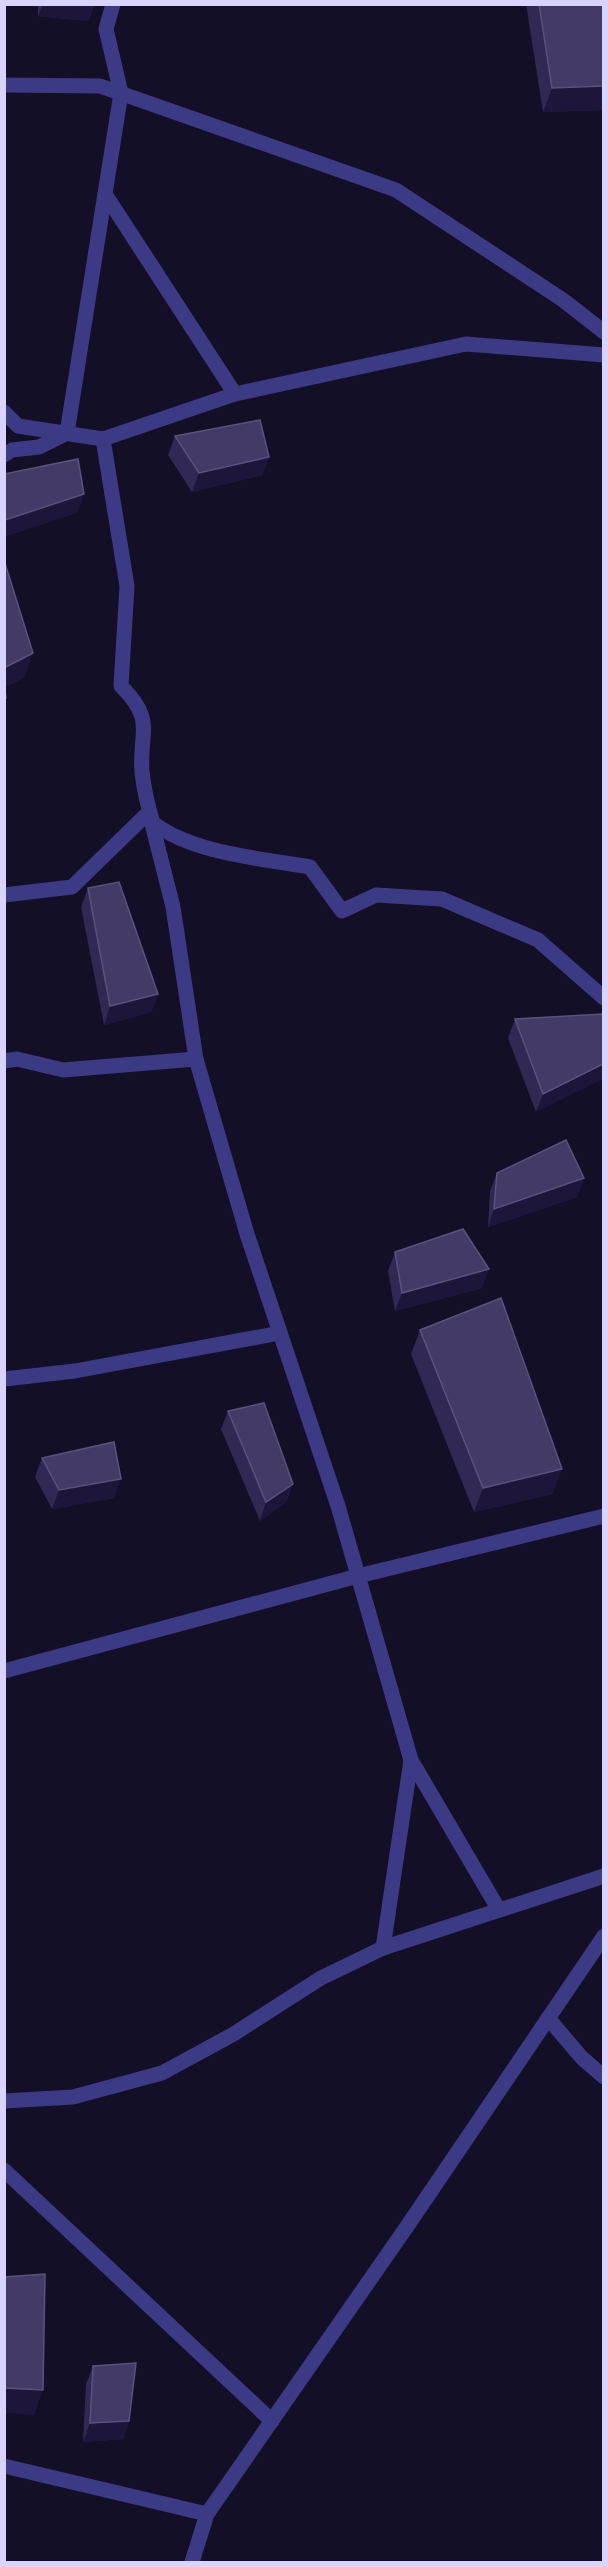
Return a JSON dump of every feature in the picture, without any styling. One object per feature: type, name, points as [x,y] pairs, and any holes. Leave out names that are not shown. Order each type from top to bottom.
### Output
[{"type":"street","points":[[67,433],[121,93],[106,30],[113,4]]},
{"type":"street","points":[[4,85],[100,86],[396,190],[563,300],[603,332]]},
{"type":"street","points":[[105,194],[235,394]]},
{"type":"street","points":[[4,412],[18,426],[103,439],[235,394],[466,344],[603,355]]},
{"type":"street","points":[[4,455],[12,450],[39,447],[67,433]]},
{"type":"street","points":[[103,439],[127,586],[121,687],[137,702],[145,721],[142,772],[149,812],[173,907],[196,1059],[247,1234],[338,1506],[411,1760],[499,1910]]},
{"type":"street","points":[[4,895],[72,887],[149,812]]},
{"type":"street","points":[[149,812],[153,823],[170,836],[218,850],[310,867],[342,911],[376,895],[442,899],[538,940],[603,998]]},
{"type":"street","points":[[4,1061],[17,1059],[63,1070],[196,1059]]},
{"type":"street","points":[[4,1379],[75,1371],[280,1332]]},
{"type":"street","points":[[4,1671],[358,1576],[603,1516]]},
{"type":"street","points":[[383,1948],[411,1760]]},
{"type":"street","points":[[4,2101],[73,2097],[162,2073],[232,2035],[321,1978],[383,1948],[603,1876]]},
{"type":"street","points":[[192,2562],[207,2514],[603,1936]]},
{"type":"street","points":[[548,2018],[582,2058],[603,2077]]},
{"type":"street","points":[[4,2170],[272,2421]]},
{"type":"street","points":[[4,2466],[207,2514]]},
{"type":"building","points":[[539,4],[603,4],[603,86],[552,88]]},
{"type":"building","points":[[260,420],[269,457],[199,473],[175,436]]},
{"type":"building","points":[[78,459],[84,494],[5,520],[4,474]]},
{"type":"building","points":[[4,560],[33,653],[4,668]]},
{"type":"building","points":[[119,882],[158,994],[110,1006],[88,888]]},
{"type":"building","points":[[603,1014],[603,1064],[543,1094],[515,1019]]},
{"type":"building","points":[[566,1140],[584,1178],[494,1209],[497,1173]]},
{"type":"building","points":[[463,1229],[489,1269],[402,1293],[395,1252]]},
{"type":"building","points":[[501,1298],[562,1469],[483,1488],[420,1330]]},
{"type":"building","points":[[264,1403],[293,1484],[266,1502],[228,1411]]},
{"type":"building","points":[[114,1442],[121,1479],[59,1490],[42,1458]]},
{"type":"building","points":[[45,2274],[43,2390],[4,2388],[4,2277]]},
{"type":"building","points":[[136,2363],[129,2421],[90,2423],[93,2366]]}]
